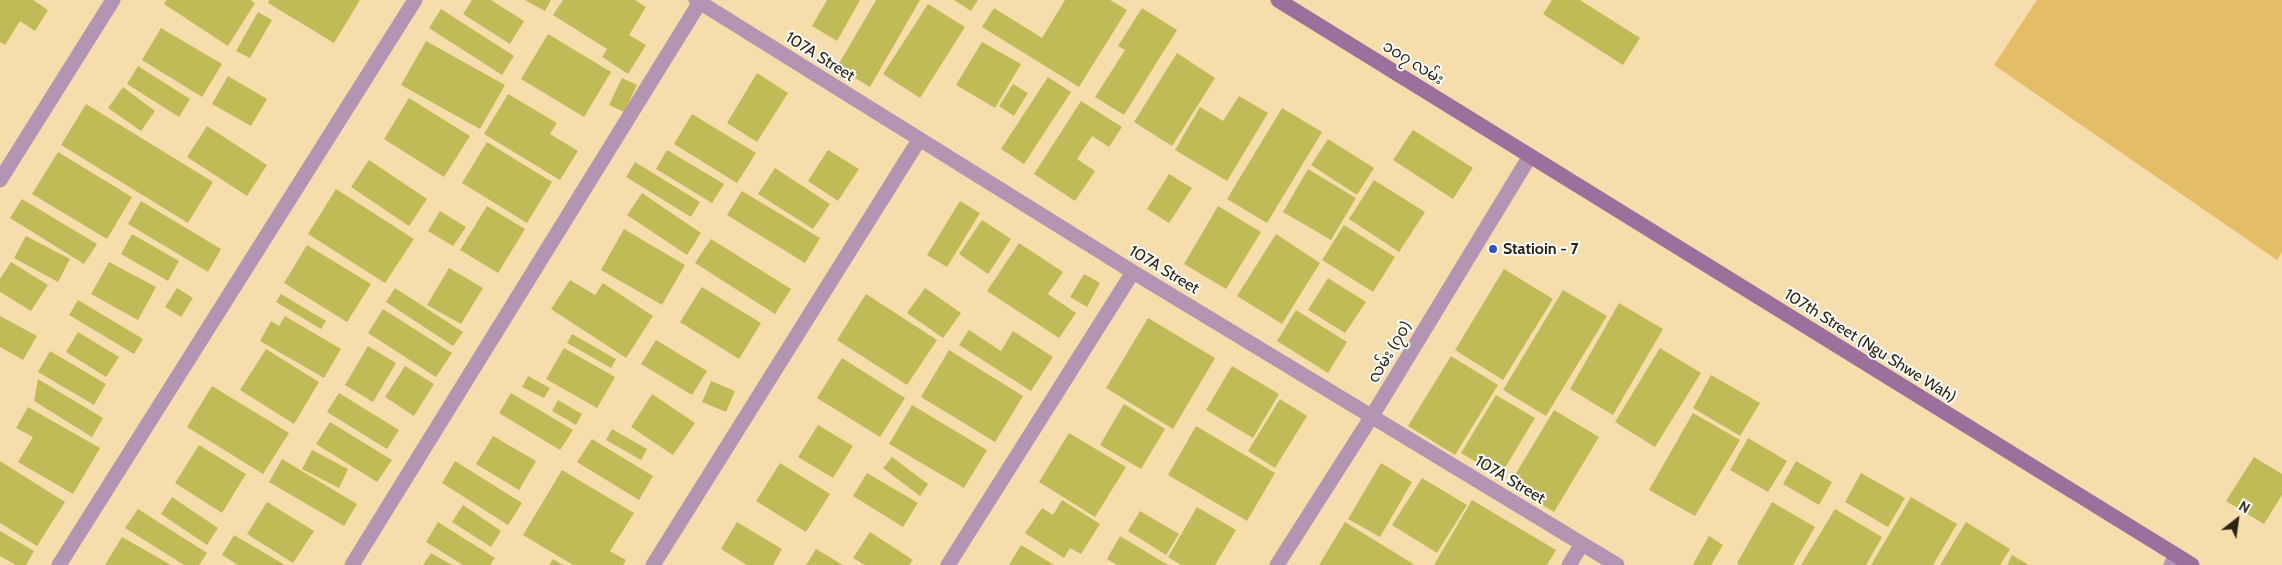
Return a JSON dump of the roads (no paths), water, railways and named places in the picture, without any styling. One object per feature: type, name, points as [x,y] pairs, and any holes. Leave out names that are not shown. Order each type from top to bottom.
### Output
[{"type":"main road","name":"၁၀၇ လမ်း","points":[[1278,0],[1530,156]]},
{"type":"main road","name":"107th Street (Ngu Shwe Wah)","points":[[1530,156],[2174,560],[2192,565]]},
{"type":"street","points":[[0,180],[113,0]]},
{"type":"street","points":[[59,565],[415,0]]},
{"type":"street","points":[[352,565],[698,1]]},
{"type":"street","name":"107A Street","points":[[698,1],[1133,272],[1617,565]]},
{"type":"street","points":[[653,565],[919,140]]},
{"type":"street","name":"လမ်း (၇၀)","points":[[1277,565],[1372,416],[1530,156]]},
{"type":"street","points":[[948,565],[1133,272]]},
{"type":"street","points":[[1569,565],[1582,544]]},
{"type":"place","name":"Statioin - 7","points":[[1493,249]]}]
